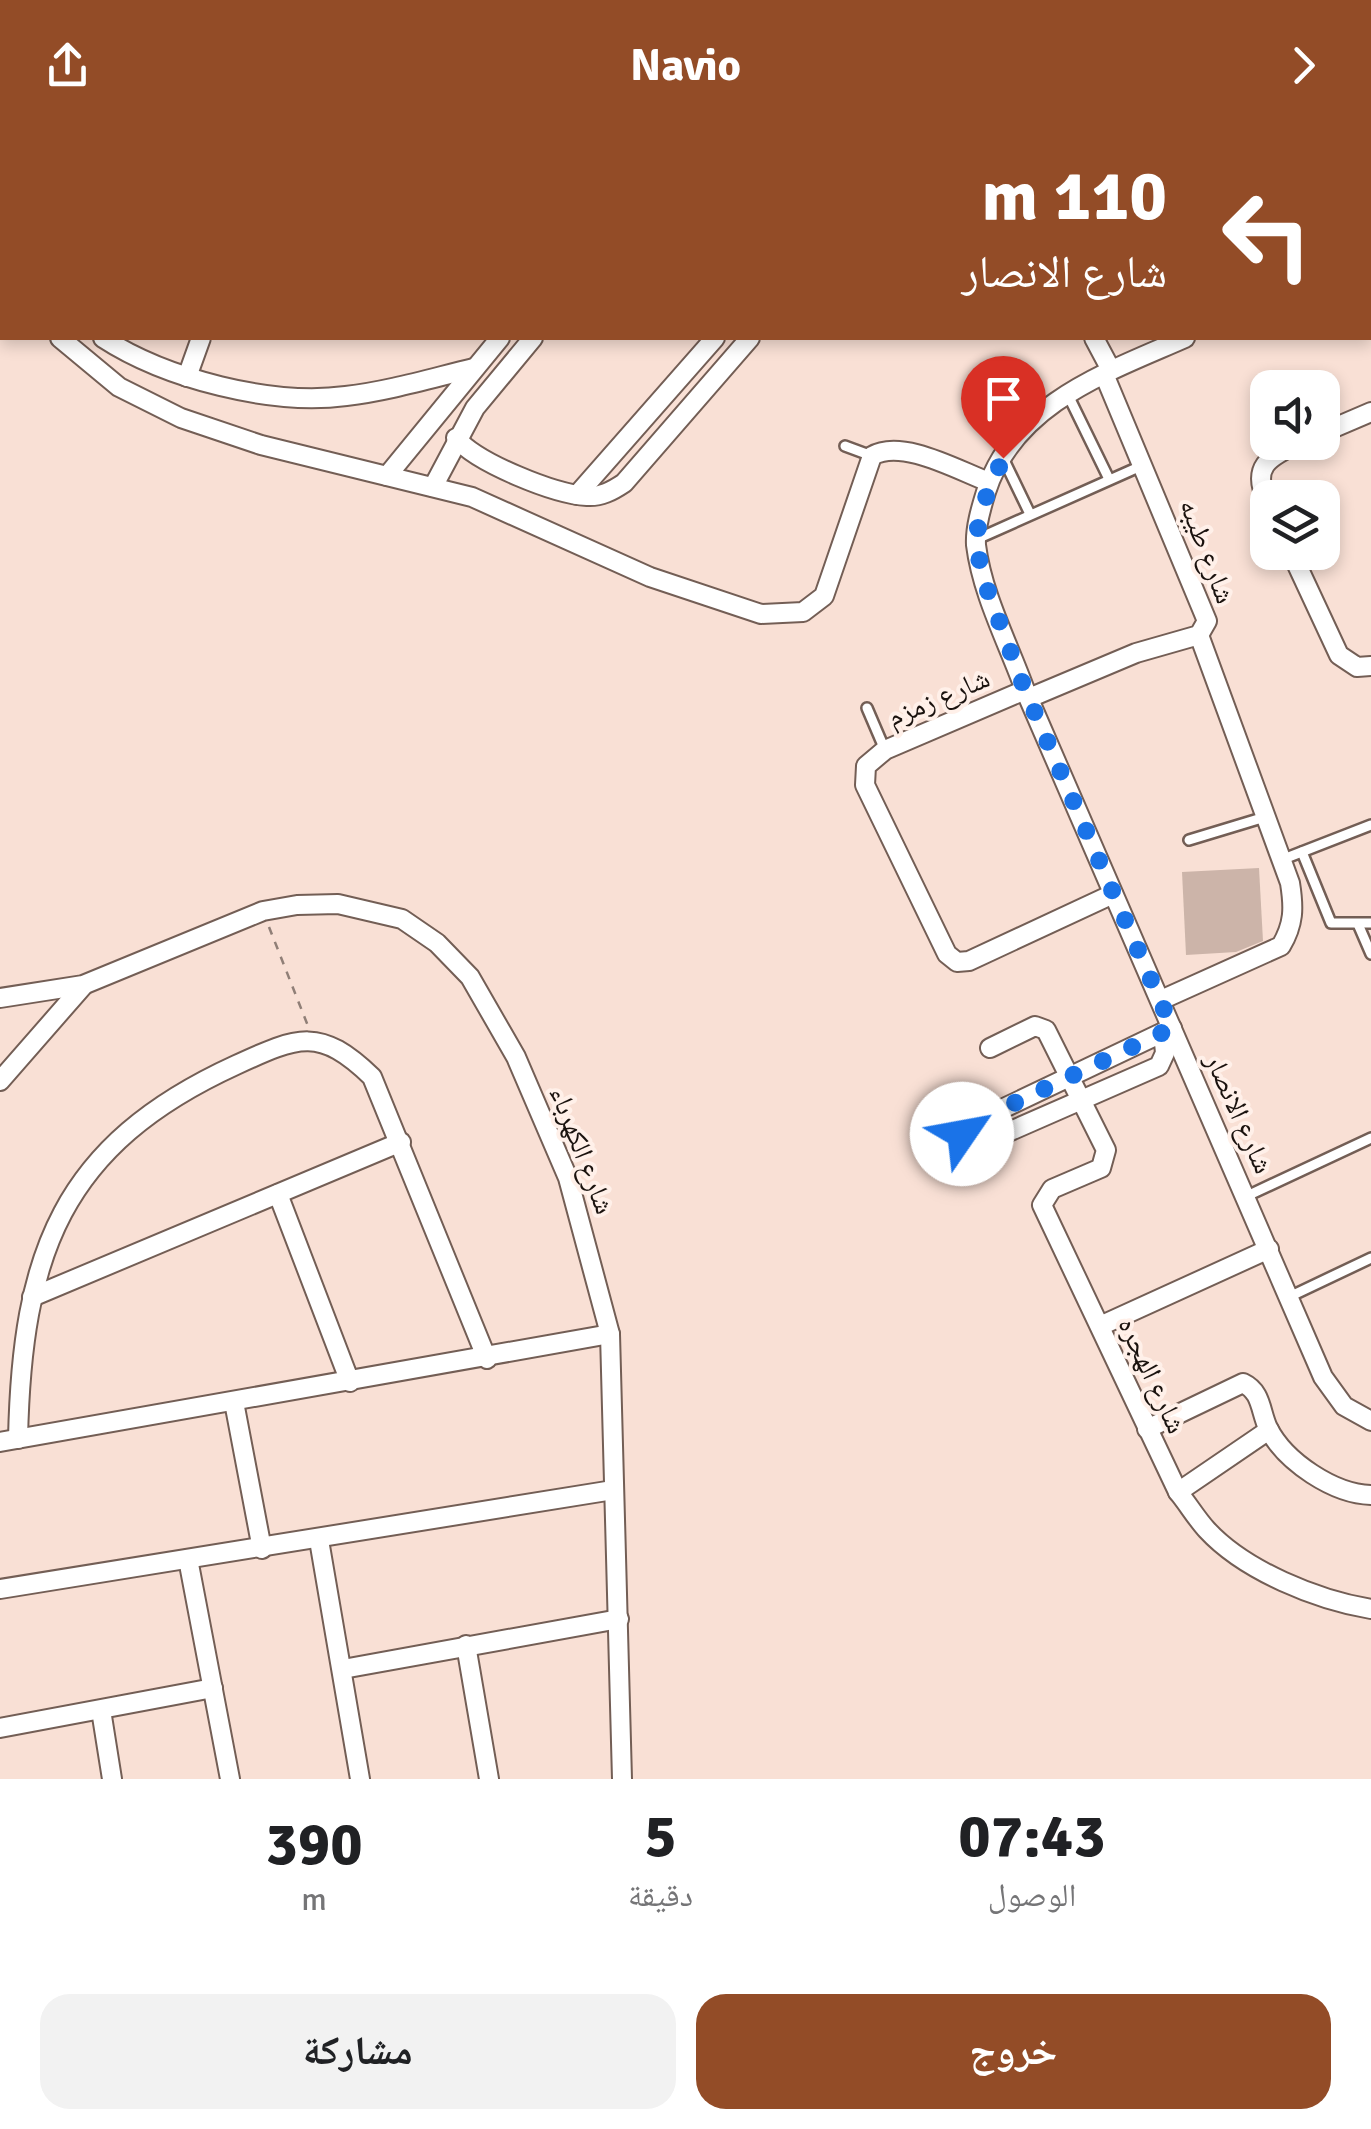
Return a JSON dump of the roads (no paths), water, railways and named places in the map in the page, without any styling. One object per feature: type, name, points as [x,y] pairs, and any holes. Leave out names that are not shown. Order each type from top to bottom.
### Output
[{"type":"street","points":[[62,340],[98,373],[182,418],[261,445],[472,498],[687,592],[761,614],[802,612],[824,596],[872,456],[897,450],[990,482]]},
{"type":"street","points":[[108,340],[187,377],[254,391],[344,396],[474,368]]},
{"type":"street","points":[[187,377],[200,340]]},
{"type":"street","points":[[387,476],[498,340]]},
{"type":"street","points":[[433,487],[456,438],[489,388],[530,340]]},
{"type":"street","points":[[577,494],[713,340]]},
{"type":"street","points":[[456,438],[483,460],[577,494],[602,495],[624,483],[748,340]]},
{"type":"street","name":"شارع طيبه","points":[[1027,694],[1136,653],[1199,635],[1207,613],[1095,340]]},
{"type":"street","name":"شارع الانصار","points":[[1180,340],[1107,372],[1040,412],[1003,458],[990,482],[976,540],[982,575],[1027,694],[1161,1000],[1168,1030],[1247,1196],[1332,1392],[1344,1406],[1371,1421]]},
{"type":"street","points":[[1340,425],[1371,412]]},
{"type":"street","points":[[1298,570],[1338,655],[1357,668],[1371,666]]},
{"type":"street","points":[[1161,1000],[1281,946],[1291,929],[1294,908],[1281,860],[1199,635]]},
{"type":"street","name":"شارع زمزم","points":[[880,753],[1027,694]]},
{"type":"street","points":[[880,753],[866,766],[865,785],[947,954],[957,962],[969,961],[1113,894]]},
{"type":"street","name":"شارع الكهرباء","points":[[0,998],[83,985],[263,911],[338,904],[402,919],[470,977],[516,1057],[568,1178],[610,1334],[615,1407],[613,1490],[622,1779]]},
{"type":"street","name":"شارع الكهرباء","points":[[0,1081],[83,985]]},
{"type":"street","points":[[990,1048],[1035,1026],[1046,1030],[1082,1100]]},
{"type":"street","points":[[1168,1030],[1165,1053],[1158,1066],[974,1147],[968,1146],[962,1128],[1168,1030]]},
{"type":"street","points":[[487,1359],[372,1077],[344,1051],[313,1039],[266,1051],[180,1091],[122,1132],[87,1174],[40,1262],[9,1441],[487,1359],[610,1334]]},
{"type":"street","name":"شارع الهجره","points":[[1082,1100],[1106,1150],[1106,1162],[1045,1194],[1042,1205],[1178,1492],[1208,1532],[1232,1551],[1315,1594],[1371,1608]]},
{"type":"street","points":[[32,1297],[401,1142]]},
{"type":"street","points":[[278,1194],[350,1382]]},
{"type":"street","points":[[1100,1326],[1269,1249]]},
{"type":"street","points":[[1146,1429],[1242,1382],[1256,1392],[1269,1430],[1313,1474],[1371,1495]]},
{"type":"street","points":[[234,1402],[262,1549]]},
{"type":"street","points":[[1178,1492],[1269,1430]]},
{"type":"street","points":[[0,1589],[613,1490]]},
{"type":"street","points":[[319,1540],[360,1779]]},
{"type":"street","points":[[188,1560],[230,1779]]},
{"type":"street","points":[[343,1668],[619,1619]]},
{"type":"street","points":[[466,1645],[489,1779]]},
{"type":"street","points":[[0,1728],[213,1688]]},
{"type":"street","points":[[101,1710],[112,1779]]},
{"type":"lane","points":[[1068,393],[1109,480]]},
{"type":"lane","points":[[845,446],[872,456]]},
{"type":"lane","points":[[1003,458],[1030,514]]},
{"type":"lane","points":[[976,540],[1144,464]]},
{"type":"lane","points":[[866,708],[880,753]]},
{"type":"lane","points":[[1189,840],[1265,817]]},
{"type":"lane","points":[[1281,860],[1371,825]]},
{"type":"lane","points":[[1302,852],[1326,918],[1336,924],[1371,923]]},
{"type":"lane","points":[[1358,924],[1371,954]]},
{"type":"lane","points":[[1247,1196],[1371,1138]]},
{"type":"lane","points":[[1290,1297],[1371,1258]]}]
